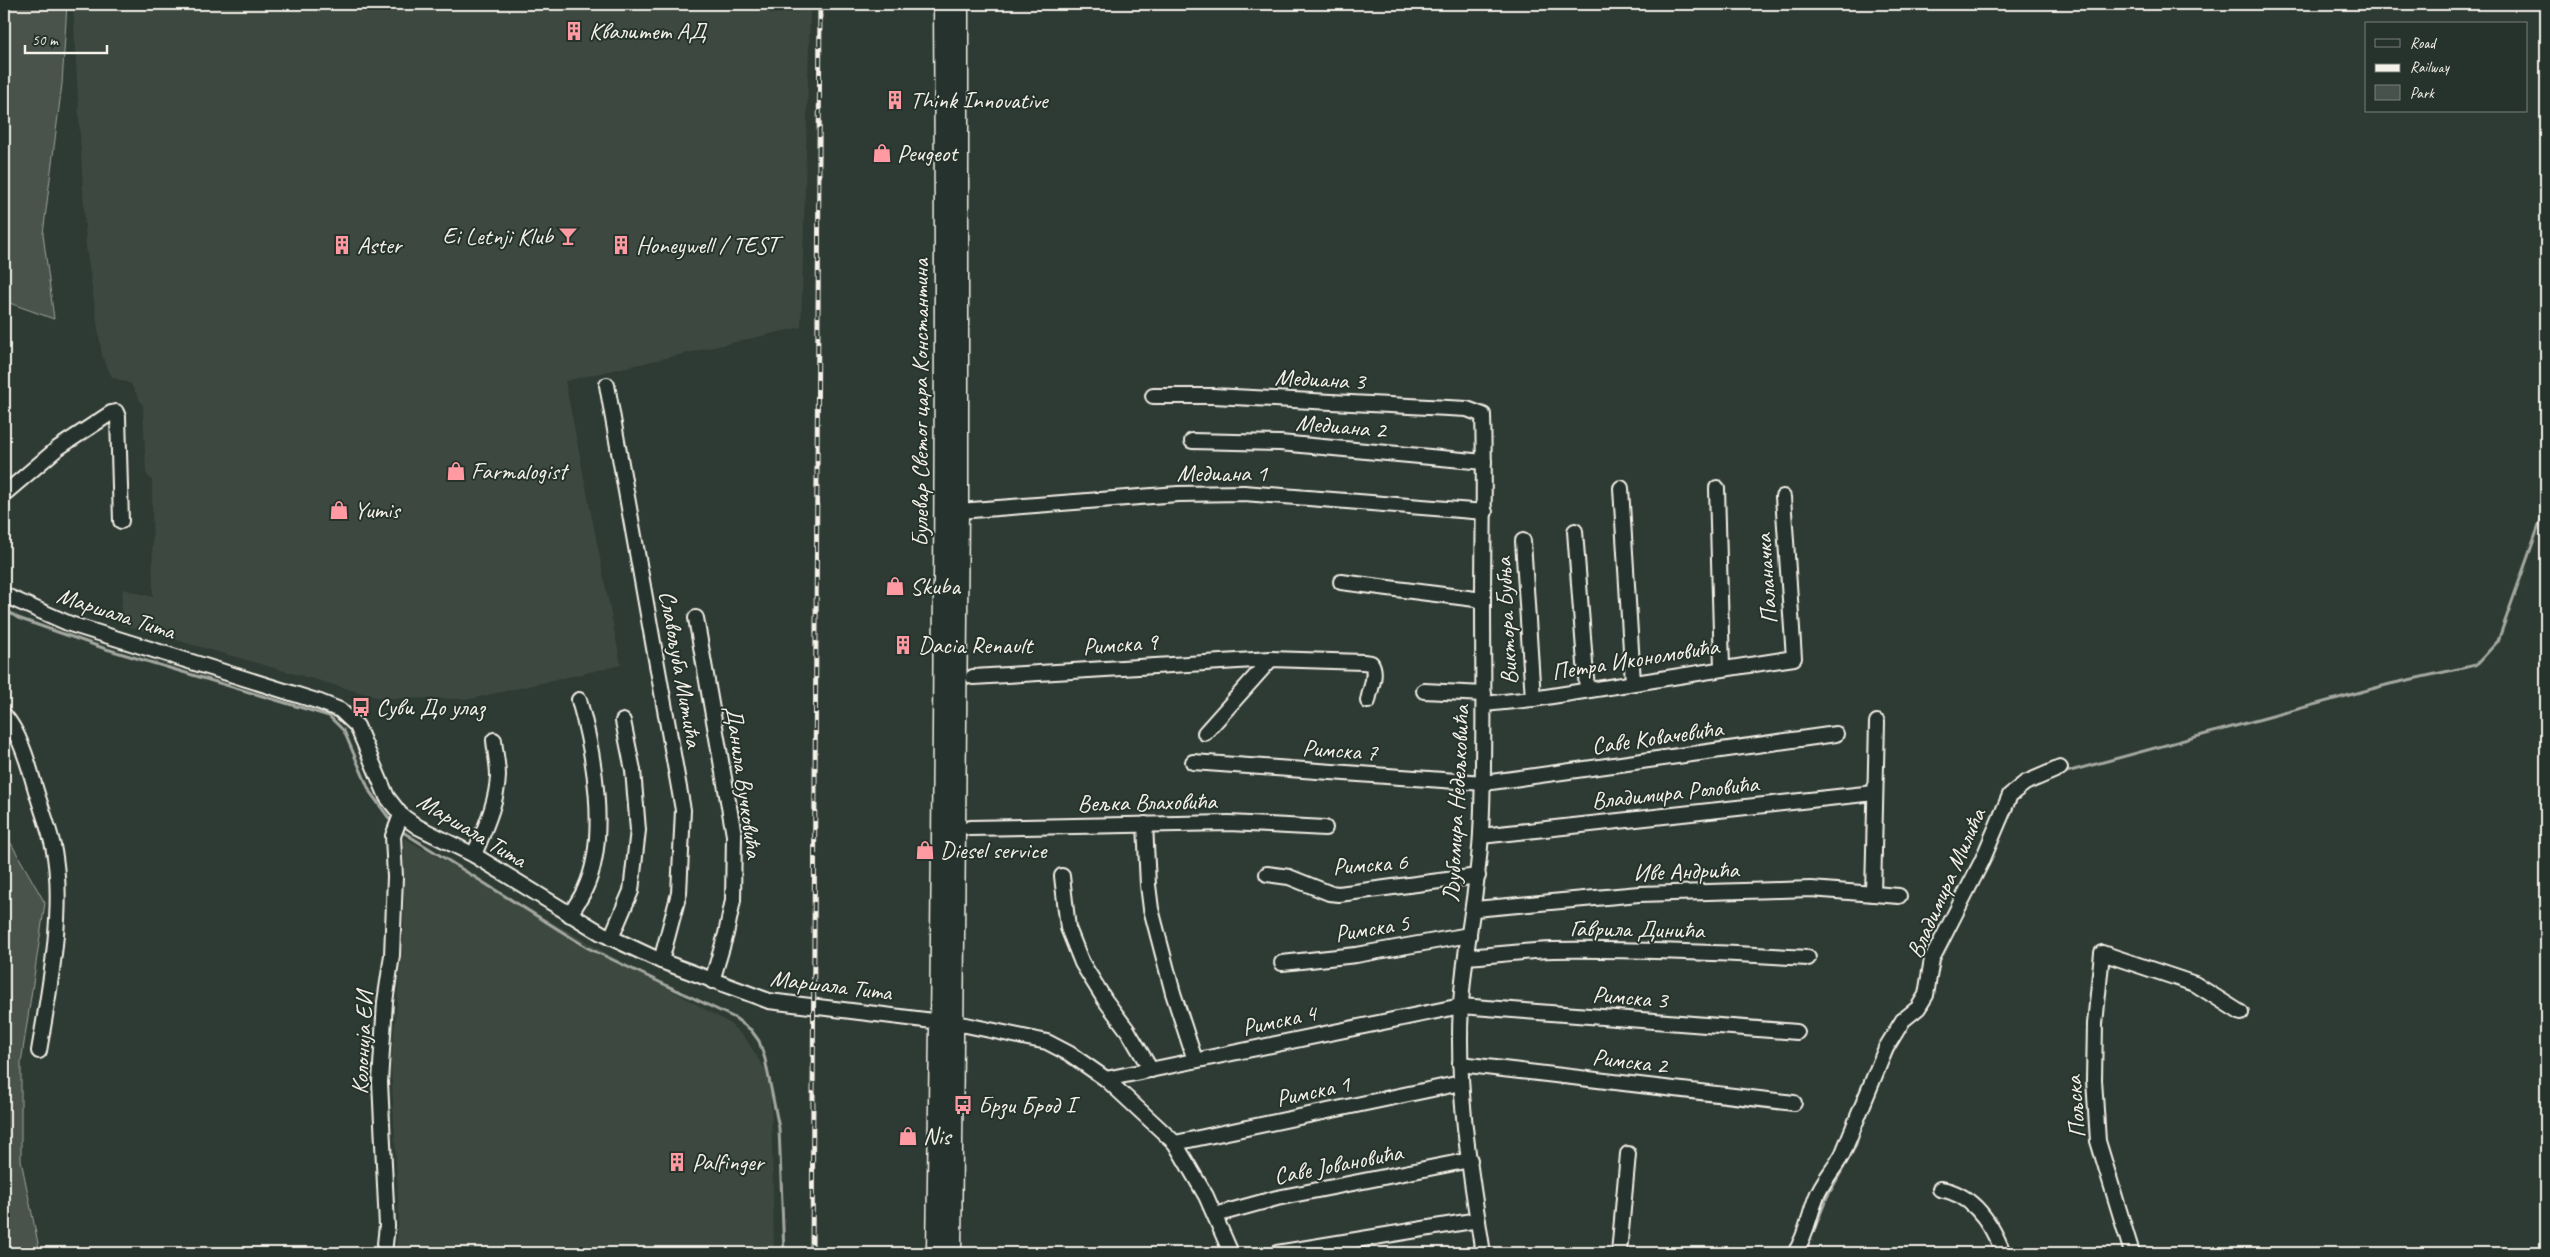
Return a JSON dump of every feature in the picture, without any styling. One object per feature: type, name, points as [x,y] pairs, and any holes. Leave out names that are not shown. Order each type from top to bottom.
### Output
[{"type":"main road","name":"Булевар Светог цара Константина","points":[[943,4],[947,1022],[952,1253]]},
{"type":"main road","name":"Булевар Светог цара Константина","points":[[936,1253],[947,1022],[959,511],[959,4]]},
{"type":"street","name":"Славољуба Митића","points":[[607,385],[683,810],[679,893],[661,961]]},
{"type":"street","name":"Медиана 3","points":[[1154,396],[1213,396],[1467,409],[1483,415]]},
{"type":"street","points":[[4,494],[58,448],[110,413],[116,412],[118,417],[121,521]]},
{"type":"street","name":"Љубомира Недељковића","points":[[1483,415],[1485,512],[1483,600],[1484,783],[1475,909],[1469,935],[1460,1006],[1461,1083],[1483,1253]]},
{"type":"street","name":"Медиана 2","points":[[1192,441],[1280,443],[1484,462]]},
{"type":"street","points":[[1621,488],[1633,682]]},
{"type":"street","points":[[1717,488],[1722,668]]},
{"type":"street","name":"Медиана 1","points":[[959,511],[1178,494],[1244,492],[1485,512]]},
{"type":"street","name":"Паланачка","points":[[1783,497],[1794,658]]},
{"type":"street","points":[[1575,531],[1587,690]]},
{"type":"street","name":"Виктора Бубња","points":[[1524,541],[1532,699]]},
{"type":"street","points":[[1341,582],[1483,600]]},
{"type":"street","name":"Маршала Тита","points":[[4,595],[70,624],[320,702],[340,710],[349,717],[362,735],[387,797],[399,818],[474,855],[570,915],[611,938],[661,961],[769,1001],[947,1022],[1018,1034],[1047,1042],[1070,1054],[1106,1079],[1175,1143],[1215,1214],[1231,1253]]},
{"type":"street","name":"Данила Вучковића","points":[[696,618],[734,835],[733,900],[712,981]]},
{"type":"street","name":"Петра Икономовића","points":[[1424,691],[1484,699],[1532,699],[1794,658]]},
{"type":"street","points":[[1205,733],[1271,659]]},
{"type":"street","name":"Римска 9","points":[[973,677],[1271,659],[1370,663],[1374,674],[1368,701]]},
{"type":"street","points":[[570,915],[586,888],[595,857],[597,814],[596,779],[579,700]]},
{"type":"street","points":[[4,715],[10,722],[30,771],[53,848],[57,905],[49,988],[39,1051]]},
{"type":"street","points":[[611,938],[631,891],[638,830],[633,770],[623,721]]},
{"type":"street","points":[[1872,894],[1877,722]]},
{"type":"street","name":"Саве Ковачевића","points":[[1484,783],[1836,734]]},
{"type":"street","points":[[474,855],[488,821],[498,776],[494,740]]},
{"type":"street","name":"Римска 7","points":[[1193,762],[1484,783]]},
{"type":"street","name":"Владимира Милића","points":[[1795,1253],[1808,1226],[1816,1197],[1835,1170],[1843,1153],[1886,1048],[1903,1020],[1918,1008],[1926,995],[1932,959],[1982,861],[2010,795],[2025,783],[2060,768]]},
{"type":"street","name":"Владимира Роловића","points":[[1481,836],[1874,793]]},
{"type":"street","name":"Колонија ЕИ","points":[[384,1253],[387,1226],[380,1082],[384,1002],[392,954],[395,877],[393,836],[399,818]]},
{"type":"street","name":"Вељка Влаховића","points":[[970,828],[1229,823],[1325,828]]},
{"type":"street","points":[[1145,824],[1151,909],[1173,993],[1196,1060]]},
{"type":"street","name":"Римска 6","points":[[1267,874],[1289,877],[1329,893],[1339,894],[1478,876]]},
{"type":"street","points":[[1062,876],[1068,928],[1082,964],[1105,1000],[1128,1030],[1151,1070]]},
{"type":"street","name":"Иве Андрића","points":[[1475,909],[1639,894],[1811,889],[1899,896]]},
{"type":"street","name":"Римска 5","points":[[1282,963],[1356,955],[1469,935]]},
{"type":"street","name":"Гаврила Динића","points":[[1466,957],[1551,950],[1622,950],[1700,951],[1808,958]]},
{"type":"street","name":"Пољска","points":[[2132,1253],[2098,1141],[2094,1080],[2095,1024],[2102,953],[2195,984],[2241,1013]]},
{"type":"street","name":"Римска 4","points":[[1106,1079],[1460,1006]]},
{"type":"street","name":"Римска 3","points":[[1460,1006],[1797,1032]]},
{"type":"street","name":"Римска 2","points":[[1460,1064],[1794,1103]]},
{"type":"street","name":"Римска 1","points":[[1175,1143],[1461,1083]]},
{"type":"street","points":[[1618,1253],[1628,1154]]},
{"type":"street","name":"Саве Јовановића","points":[[1215,1214],[1277,1198],[1470,1160]]},
{"type":"street","points":[[1940,1189],[1954,1192],[1972,1204],[1990,1226],[2003,1253]]},
{"type":"street","points":[[1277,1253],[1478,1220]]},
{"type":"shaded area","points":[[73,4],[769,4],[770,14],[810,11],[801,327],[565,381],[621,665],[470,699],[380,698],[120,624],[123,589],[153,597],[152,481],[146,473],[143,406],[131,384],[112,377],[102,355],[86,246]]},
{"type":"shaded area","points":[[404,838],[729,1023],[746,1039],[765,1070],[771,1094],[774,1253],[396,1253],[399,1216],[391,1063],[404,930]]},
{"type":"green space","points":[[4,4],[67,4],[62,84],[43,234],[54,319],[4,301]]},
{"type":"green space","points":[[4,831],[45,903],[21,1063],[21,1160],[40,1253],[4,1253]]},
{"type":"waterway","points":[[2063,773],[2390,684],[2476,665],[2498,641],[2542,517],[2546,514]]},
{"type":"waterway","points":[[4,609],[18,618],[103,648],[329,716],[344,731],[370,792],[394,825]]},
{"type":"waterway","points":[[2012,805],[2021,794]]},
{"type":"waterway","points":[[398,829],[588,948],[735,1018],[751,1030],[759,1041],[765,1059],[779,1128],[784,1253]]},
{"type":"waterway","points":[[1935,981],[1941,955]]},
{"type":"waterway","points":[[1917,1018],[1927,1008],[1932,997]]},
{"type":"waterway","points":[[1885,1067],[1900,1037]]},
{"type":"waterway","points":[[1805,1253],[1827,1197],[1855,1147],[1864,1119]]},
{"type":"railway","points":[[812,1253],[820,4]]},
{"type":"place","name":"Квалитет АД","points":[[574,31]]},
{"type":"place","name":"Think Innovative","points":[[895,100]]},
{"type":"place","name":"Peugeot","points":[[882,153]]},
{"type":"place","name":"Ei Letnji Klub","points":[[568,236]]},
{"type":"place","name":"Aster","points":[[342,245]]},
{"type":"place","name":"Honeywell / TEST","points":[[621,245]]},
{"type":"place","name":"Farmalogist","points":[[456,471]]},
{"type":"place","name":"Yumis","points":[[339,510]]},
{"type":"place","name":"Skuba","points":[[895,586]]},
{"type":"place","name":"Dacia Renault","points":[[903,645]]},
{"type":"place","name":"Суви До улаз","points":[[361,707]]},
{"type":"place","name":"Diesel service","points":[[925,850]]},
{"type":"place","name":"Брзи Брод I","points":[[963,1105]]},
{"type":"place","name":"Nis","points":[[908,1136]]},
{"type":"place","name":"Palfinger","points":[[677,1162]]}]
